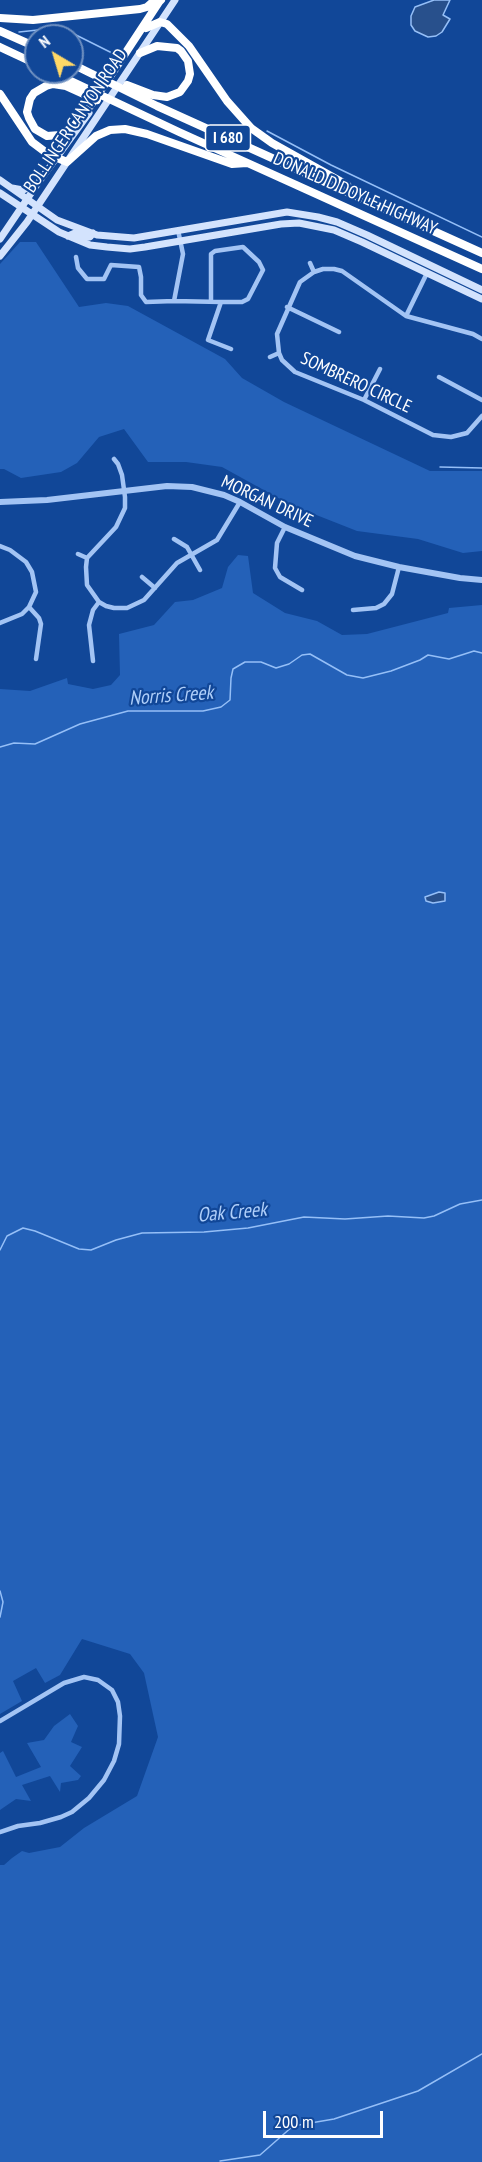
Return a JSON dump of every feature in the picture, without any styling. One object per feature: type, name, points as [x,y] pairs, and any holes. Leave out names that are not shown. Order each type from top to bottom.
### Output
[{"type":"highway","points":[[0,18],[33,20],[140,9],[147,7],[155,0]]},
{"type":"highway","points":[[120,105],[114,106],[66,86],[53,84],[34,93],[27,112],[35,129],[47,136],[60,135],[74,126],[94,108],[119,71],[162,0]]},
{"type":"highway","points":[[146,28],[160,22],[167,24],[183,39],[227,101],[250,128],[347,185],[354,194]]},
{"type":"highway","points":[[0,31],[24,42]]},
{"type":"highway","points":[[104,79],[111,78],[160,97],[173,95],[185,87],[190,67],[181,51],[163,45],[140,53]]},
{"type":"highway","points":[[0,47],[24,58]]},
{"type":"highway","name":"DONALD D DOYLE HIGHWAY","points":[[84,70],[157,106],[482,253]]},
{"type":"highway","name":"DONALD D DOYLE HIGHWAY","points":[[77,84],[482,269]]},
{"type":"highway","points":[[0,94],[32,142],[56,158],[67,162],[96,136],[110,130],[125,129],[147,134],[232,164],[247,163]]},
{"type":"main road","name":"BOLLINGER CANYON ROAD","points":[[119,71],[162,0]]},
{"type":"main road","name":"BOLLINGER CANYON ROAD","points":[[119,71],[140,53],[175,0]]},
{"type":"main road","name":"BOLLINGER CANYON ROAD","points":[[0,239],[94,108]]},
{"type":"main road","name":"BOLLINGER CANYON ROAD","points":[[0,256],[32,215],[67,162],[94,108]]},
{"type":"main road","points":[[0,180],[57,220],[93,233],[134,237],[266,214],[296,213],[337,222],[482,290]]},
{"type":"main road","points":[[10,188],[23,190],[38,183]]},
{"type":"main road","points":[[0,193],[59,232],[90,245],[130,249],[280,224],[299,224],[334,230],[482,299]]},
{"type":"main road","points":[[68,236],[75,233],[90,237],[93,233]]},
{"type":"street","points":[[174,301],[183,254],[178,230]]},
{"type":"street","points":[[76,257],[78,268],[87,279],[104,279],[111,266],[139,267],[143,299],[150,302],[174,301],[211,302],[242,302],[248,299],[263,270],[259,261],[243,248],[215,251],[212,254],[211,302]]},
{"type":"street","points":[[310,262],[314,272],[322,269],[342,271],[406,316],[473,334],[482,339]]},
{"type":"street","points":[[406,316],[431,265]]},
{"type":"street","name":"SOMBRERO CIRCLE","points":[[314,272],[300,282],[276,334],[282,360],[295,372],[364,400],[433,435],[468,436],[482,416]]},
{"type":"street","points":[[221,302],[208,340],[231,349]]},
{"type":"street","points":[[287,307],[339,332]]},
{"type":"street","points":[[270,357],[279,353]]},
{"type":"street","points":[[364,400],[380,369]]},
{"type":"street","points":[[439,378],[482,400]]},
{"type":"street","points":[[114,459],[118,464],[124,490],[124,508],[111,534],[87,558],[85,576],[87,585],[99,602],[114,608],[128,608],[144,600],[177,563],[217,540],[240,502]]},
{"type":"street","name":"MORGAN DRIVE","points":[[0,502],[47,500],[167,486],[192,488],[224,495],[285,527],[354,556],[460,578],[482,579]]},
{"type":"street","points":[[285,527],[277,543],[275,568],[280,577],[302,590]]},
{"type":"street","points":[[174,539],[183,543],[200,570]]},
{"type":"street","points":[[0,546],[26,562],[32,572],[36,592],[29,607],[22,615],[0,623]]},
{"type":"street","points":[[78,554],[87,558]]},
{"type":"street","points":[[353,610],[375,608],[384,604],[392,594],[399,567]]},
{"type":"street","points":[[142,577],[155,588]]},
{"type":"street","points":[[93,661],[89,625],[90,617],[99,602]]},
{"type":"street","points":[[29,607],[39,618],[41,624],[36,659]]},
{"type":"street","points":[[0,1721],[64,1683],[84,1677],[98,1680],[112,1690],[118,1702],[120,1716],[119,1744],[114,1761],[104,1780],[89,1798],[72,1812],[61,1817],[0,1832]]},
{"type":"shaded area","points":[[434,0],[450,0],[443,15],[450,19],[442,32],[428,37],[415,31],[411,25],[411,16],[415,7]]},
{"type":"shaded area","points":[[20,242],[36,242],[79,307],[106,303],[128,306],[225,359],[242,378],[284,402],[430,471],[482,471],[482,551],[463,553],[418,539],[357,531],[291,505],[222,467],[186,462],[148,462],[124,429],[99,437],[77,463],[61,472],[21,478],[0,469],[0,264]]},
{"type":"shaded area","points":[[238,555],[248,556],[253,593],[285,613],[317,621],[342,635],[367,634],[448,613],[449,608],[482,605],[482,2162],[0,2162],[0,1865],[4,1865],[22,1851],[29,1853],[60,1847],[84,1828],[137,1796],[158,1737],[144,1673],[130,1654],[82,1639],[60,1675],[45,1683],[36,1668],[13,1681],[22,1701],[0,1714],[0,689],[30,691],[67,678],[68,684],[93,689],[111,685],[120,675],[119,634],[154,625],[175,602],[193,600],[222,588],[228,567]]},
{"type":"shaded area","points":[[439,892],[445,893],[445,901],[433,903],[426,901],[425,897]]},
{"type":"shaded area","points":[[70,1714],[78,1726],[71,1742],[82,1747],[70,1766],[81,1776],[78,1780],[61,1783],[60,1792],[50,1776],[22,1785],[31,1801],[16,1799],[0,1810],[0,1753],[3,1751],[16,1777],[41,1767],[27,1743],[44,1740],[54,1726]]},
{"type":"waterway","points":[[19,32],[57,28],[118,56]]},
{"type":"waterway","points":[[267,131],[331,165],[482,237]]},
{"type":"waterway","points":[[440,467],[482,468]]},
{"type":"waterway","name":"Norris Creek","points":[[0,747],[14,743],[35,744],[80,724],[128,711],[203,711],[221,707],[230,700],[233,669],[245,662],[261,662],[276,668],[289,664],[302,655],[310,654],[347,675],[363,678],[391,671],[428,655],[449,659],[474,651],[482,653]]},
{"type":"waterway","name":"Oak Creek","points":[[0,1250],[7,1236],[23,1228],[79,1249],[91,1250],[142,1233],[204,1232],[248,1228],[304,1217],[424,1218],[460,1204],[482,1200]]},
{"type":"waterway","name":"Oak Creek","points":[[0,1591],[3,1602],[0,1617]]},
{"type":"waterway","points":[[220,2161],[260,2155],[293,2126],[334,2119],[418,2091],[482,2054]]}]
